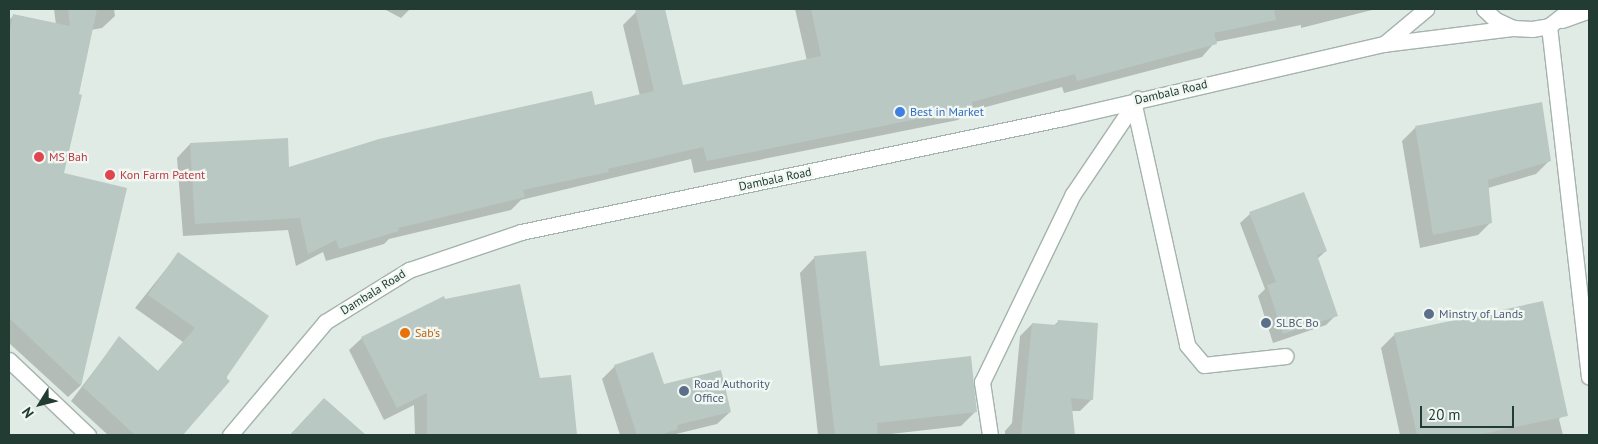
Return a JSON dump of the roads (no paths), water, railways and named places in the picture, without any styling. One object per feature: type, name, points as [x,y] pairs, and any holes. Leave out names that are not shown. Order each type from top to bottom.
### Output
[{"type":"street","name":"Dambala Road","points":[[1384,44],[1426,9]]},
{"type":"street","points":[[1484,9],[1496,20],[1514,28]]},
{"type":"street","points":[[1571,9],[1549,26],[1589,376]]},
{"type":"street","name":"Dambala Road","points":[[230,435],[325,322],[409,270],[521,232],[1054,120],[1384,44],[1514,28],[1532,29],[1549,26],[1589,10]]},
{"type":"street","points":[[1135,102],[1186,345],[1204,365],[1286,356]]},
{"type":"street","points":[[990,435],[982,382],[1073,194],[1135,102]]},
{"type":"street","points":[[9,360],[88,435]]},
{"type":"place","name":"Best in Market","points":[[900,112]]},
{"type":"place","name":"MS Bah","points":[[39,157]]},
{"type":"place","name":"Kon Farm Patent","points":[[110,175]]},
{"type":"place","name":"Minstry of Lands","points":[[1429,314]]},
{"type":"place","name":"SLBC Bo","points":[[1266,323]]},
{"type":"place","name":"Sab's","points":[[405,333]]},
{"type":"place","name":"Road Authority Office","points":[[684,391]]}]
